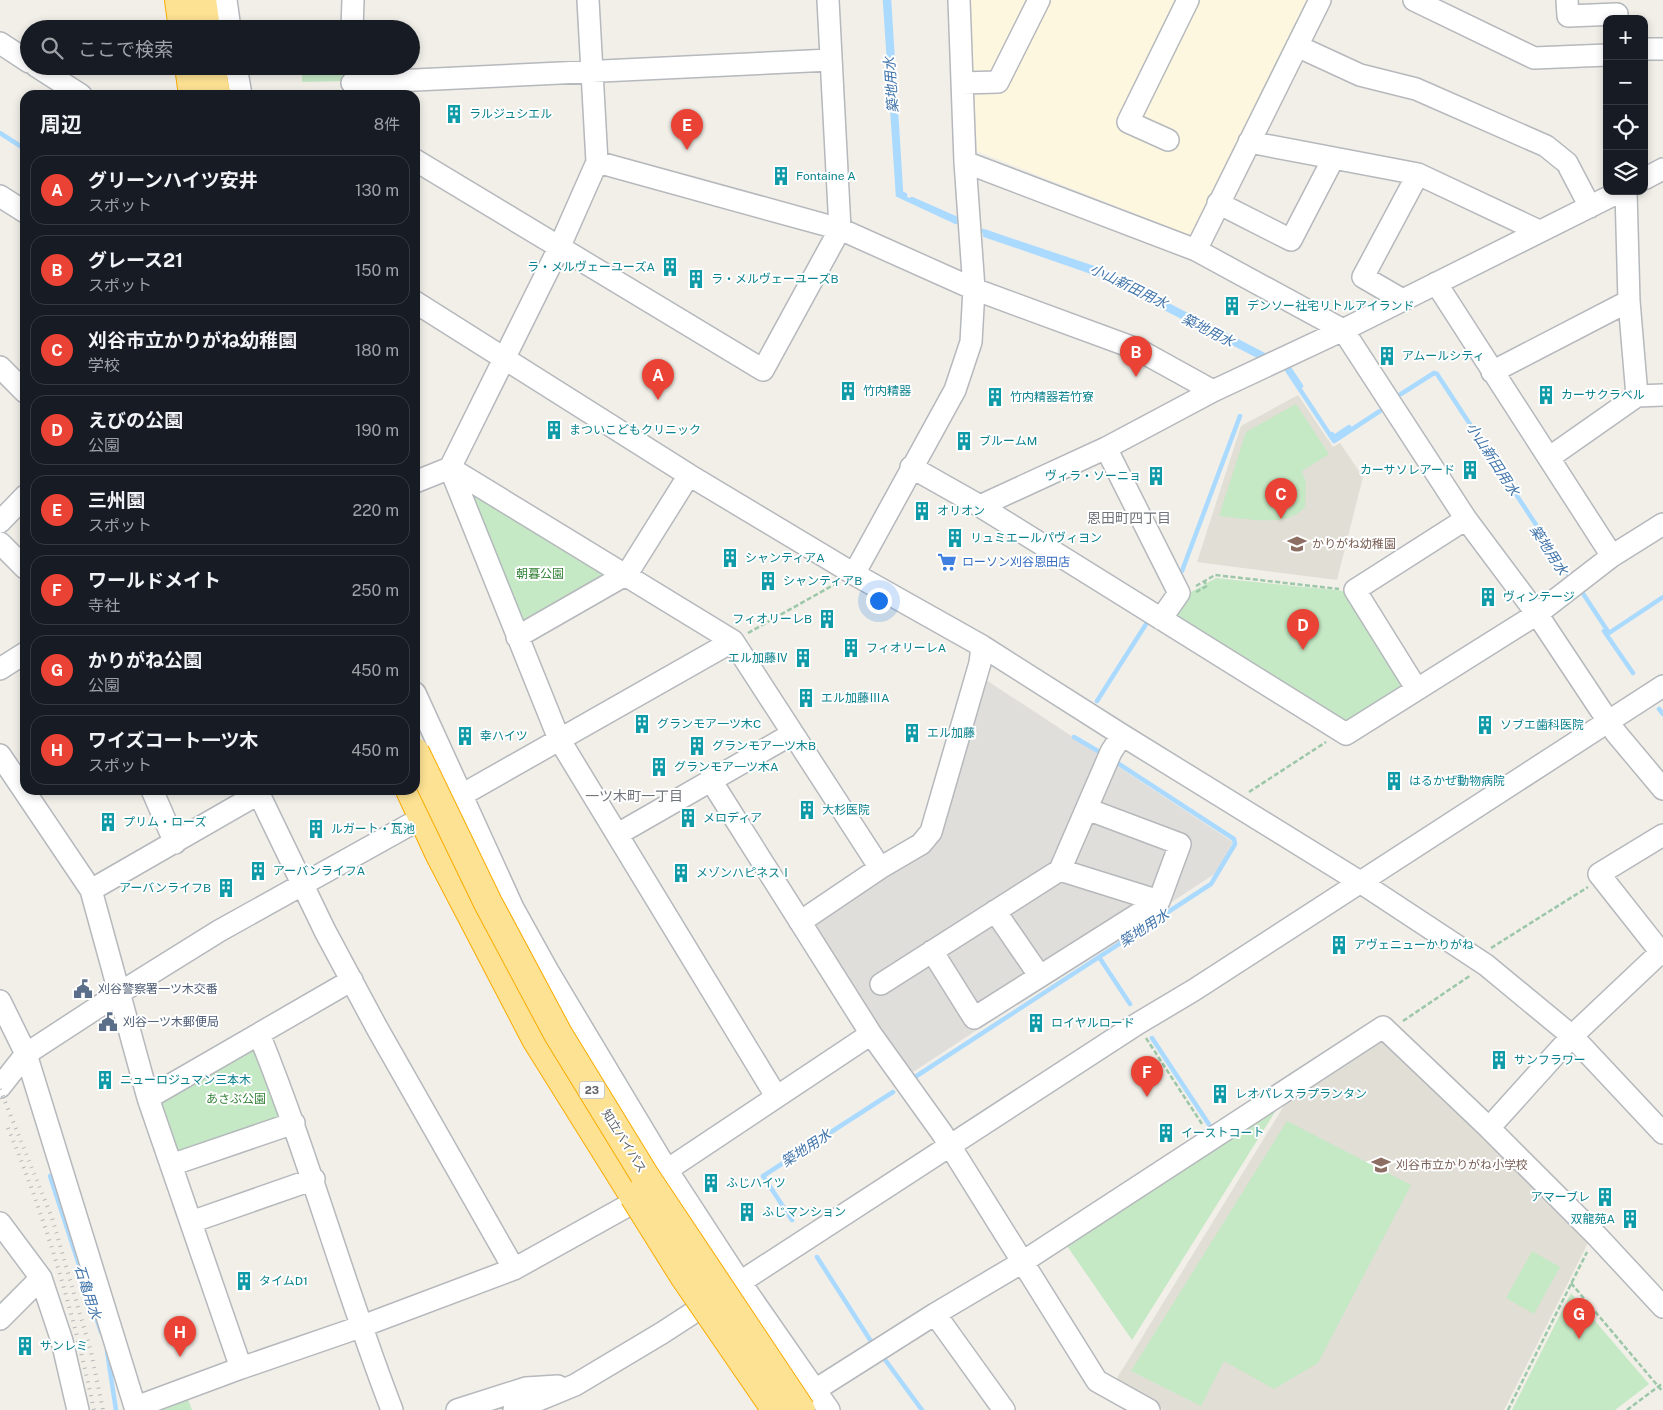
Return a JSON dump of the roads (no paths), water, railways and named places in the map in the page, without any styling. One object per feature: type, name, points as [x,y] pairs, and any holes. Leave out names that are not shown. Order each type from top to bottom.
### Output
[{"type":"highway","points":[[179,0],[182,20]]},
{"type":"highway","points":[[202,0],[205,20]]},
{"type":"highway","points":[[190,75],[192,90]]},
{"type":"highway","points":[[213,75],[215,90]]},
{"type":"highway","name":"知立バイパス","points":[[420,762],[488,903],[558,1034],[645,1176],[808,1400]]},
{"type":"highway","name":"知立バイパス","points":[[412,795],[439,852],[536,1039],[684,1276],[776,1410]]},
{"type":"street","points":[[169,0],[172,20]]},
{"type":"street","points":[[226,0],[229,20]]},
{"type":"street","points":[[352,20],[353,0]]},
{"type":"street","points":[[420,480],[450,468],[559,248],[597,162],[588,0]]},
{"type":"street","points":[[420,163],[763,370],[840,229],[828,0]]},
{"type":"street","points":[[854,574],[954,390],[971,342],[974,289],[965,162],[959,0]]},
{"type":"street","points":[[1168,140],[1128,122],[1188,0]]},
{"type":"street","points":[[1196,250],[1320,0]]},
{"type":"street","points":[[1414,0],[1534,58],[1603,55]]},
{"type":"street","points":[[1566,0],[1568,16],[1617,11]]},
{"type":"street","points":[[962,83],[998,82],[1038,1]]},
{"type":"street","points":[[0,43],[20,56]]},
{"type":"street","points":[[1297,46],[1360,75],[1416,89],[1546,146],[1567,163],[1590,207]]},
{"type":"street","points":[[1648,49],[1663,50]]},
{"type":"street","points":[[352,81],[830,60]]},
{"type":"street","points":[[50,75],[73,90]]},
{"type":"street","points":[[181,75],[183,90]]},
{"type":"street","points":[[238,75],[240,90]]},
{"type":"street","points":[[1249,142],[1418,174],[1539,231]]},
{"type":"street","points":[[1218,203],[1291,240],[1333,159]]},
{"type":"street","points":[[597,162],[840,229],[974,289],[1136,349],[1213,391]]},
{"type":"street","points":[[965,162],[1196,250],[1343,330],[1466,519],[1536,614],[1609,722],[1663,789]]},
{"type":"street","points":[[1648,177],[1663,169]]},
{"type":"street","points":[[1401,299],[1363,277],[1418,174]]},
{"type":"street","points":[[980,506],[1106,448],[1213,391],[1343,330],[1401,299],[1613,195]]},
{"type":"street","points":[[1626,195],[1629,301],[1637,396]]},
{"type":"street","points":[[0,196],[20,209]]},
{"type":"street","points":[[1436,283],[1492,372],[1550,457],[1612,556]]},
{"type":"street","points":[[1492,372],[1629,301]]},
{"type":"street","points":[[420,305],[689,475],[854,574],[982,646],[1360,882],[1480,962],[1572,1036],[1663,1133]]},
{"type":"street","points":[[0,367],[20,387]]},
{"type":"street","points":[[1550,457],[1637,396],[1663,395]]},
{"type":"street","points":[[1106,448],[1179,593],[1161,619]]},
{"type":"street","points":[[911,467],[980,506],[1346,734],[1416,688],[1536,614],[1612,556],[1663,524]]},
{"type":"street","points":[[450,468],[627,574],[733,641],[880,868]]},
{"type":"street","points":[[450,468],[559,738],[776,1096]]},
{"type":"street","points":[[517,637],[627,574],[689,475]]},
{"type":"street","points":[[0,522],[20,501]]},
{"type":"street","points":[[1416,688],[1355,590],[1466,519]]},
{"type":"street","points":[[0,543],[20,563]]},
{"type":"street","points":[[460,796],[559,738],[733,641]]},
{"type":"street","points":[[800,922],[880,868],[921,844],[931,832],[980,663],[982,646]]},
{"type":"street","points":[[0,669],[20,656]]},
{"type":"street","points":[[514,1410],[575,1385],[700,1309],[1137,1024],[1194,990],[1487,798],[1663,686]]},
{"type":"street","points":[[420,704],[460,796],[513,908],[549,973],[667,1170],[740,1282],[808,1400],[829,1410]]},
{"type":"street","points":[[618,834],[710,779],[792,734]]},
{"type":"street","points":[[881,984],[1060,870],[1111,752],[1122,735]]},
{"type":"street","points":[[0,755],[20,785]]},
{"type":"street","points":[[710,779],[871,1034],[949,1146],[1021,1263],[1097,1380],[1149,1410]]},
{"type":"street","points":[[27,795],[91,890],[121,992],[148,1098],[241,1368]]},
{"type":"street","points":[[154,795],[175,843]]},
{"type":"street","points":[[91,890],[175,843],[253,795]]},
{"type":"street","points":[[259,795],[352,980],[514,1270]]},
{"type":"street","points":[[398,795],[411,824],[536,1053],[629,1205],[770,1410]]},
{"type":"street","points":[[932,951],[974,1018],[1159,901],[1180,844],[1087,809]]},
{"type":"street","points":[[0,1087],[26,1054],[121,992],[219,931],[302,883],[411,824]]},
{"type":"street","points":[[1489,1128],[1572,1036],[1662,954],[1599,874],[1663,835]]},
{"type":"street","points":[[1060,870],[1159,901]]},
{"type":"street","points":[[995,911],[1040,975]]},
{"type":"street","points":[[148,1098],[352,980]]},
{"type":"street","points":[[0,1001],[26,1054],[136,1409],[241,1368],[360,1327],[514,1270],[629,1205]]},
{"type":"street","points":[[808,1400],[934,1314],[1021,1263],[1212,1140],[1382,1027],[1489,1128],[1596,1235],[1663,1307]]},
{"type":"street","points":[[259,1034],[314,1179],[360,1327],[392,1410]]},
{"type":"street","points":[[667,1170],[871,1034]]},
{"type":"street","points":[[171,1165],[294,1123]]},
{"type":"street","points":[[191,1222],[314,1179]]},
{"type":"street","points":[[0,1223],[40,1278],[62,1341],[78,1410]]},
{"type":"street","points":[[0,1319],[40,1278]]},
{"type":"street","points":[[934,1314],[1004,1410]]},
{"type":"street","points":[[457,1410],[526,1388],[575,1385]]},
{"type":"street","points":[[555,1410],[575,1385]]},
{"type":"waterway","name":"築地用水","points":[[885,0],[898,195],[956,222]]},
{"type":"waterway","name":"築地用水","points":[[889,0],[901,193],[905,195]]},
{"type":"waterway","points":[[0,133],[20,146]]},
{"type":"waterway","name":"築地用水","points":[[912,199],[955,218]]},
{"type":"waterway","name":"小山新田用水","points":[[983,231],[1102,271],[1268,357]]},
{"type":"waterway","name":"築地用水","points":[[985,235],[1101,275],[1264,359]]},
{"type":"waterway","name":"小山新田用水","points":[[1289,368],[1301,386]]},
{"type":"waterway","name":"小山新田用水","points":[[1287,370],[1334,441],[1380,411]]},
{"type":"waterway","name":"小山新田用水","points":[[1401,394],[1434,373],[1437,374],[1571,578]]},
{"type":"waterway","name":"築地用水","points":[[1182,571],[1240,416]]},
{"type":"waterway","name":"小山新田用水","points":[[1332,434],[1334,437],[1349,427]]},
{"type":"waterway","name":"小山新田用水","points":[[1580,589],[1609,633],[1663,597]]},
{"type":"waterway","name":"築地用水","points":[[1097,701],[1148,621]]},
{"type":"waterway","name":"築地用水","points":[[1604,631],[1633,673]]},
{"type":"waterway","name":"築地用水","points":[[1659,709],[1663,714]]},
{"type":"waterway","name":"築地用水","points":[[1074,737],[1103,754]]},
{"type":"waterway","name":"築地用水","points":[[915,1077],[1211,884],[1235,844],[1234,839],[1116,762]]},
{"type":"waterway","points":[[1099,957],[1130,1004]]},
{"type":"waterway","points":[[1152,1038],[1212,1129]]},
{"type":"waterway","name":"築地用水","points":[[792,1220],[763,1176],[893,1092]]},
{"type":"waterway","name":"石亀用水","points":[[50,1176],[101,1332]]},
{"type":"waterway","name":"築地用水","points":[[817,1257],[874,1346]]},
{"type":"waterway","name":"石亀用水","points":[[107,1351],[116,1410]]},
{"type":"waterway","name":"築地用水","points":[[886,1361],[922,1410]]},
{"type":"railway","points":[[0,1089],[52,1218],[91,1352],[103,1410]]},
{"type":"railway","points":[[8,1128],[35,1197],[58,1267],[94,1410]]},
{"type":"place","name":"ラルジュシエル","points":[[454,114]]},
{"type":"place","name":"三州園","points":[[687,150]]},
{"type":"place","name":"Fontaine A","points":[[781,176]]},
{"type":"place","name":"ラ・メルヴェーユーズA","points":[[670,267]]},
{"type":"place","name":"ラ・メルヴェーユーズB","points":[[696,279]]},
{"type":"place","name":"デンソー社宅リトルアイランド","points":[[1232,306]]},
{"type":"place","name":"アムールシティ","points":[[1387,356]]},
{"type":"place","name":"グレース21","points":[[1136,377]]},
{"type":"place","name":"竹内精器","points":[[848,391]]},
{"type":"place","name":"カーサクラベル","points":[[1546,395]]},
{"type":"place","name":"竹内精器若竹寮","points":[[995,397]]},
{"type":"place","name":"グリーンハイツ安井","points":[[658,400]]},
{"type":"place","name":"まついこどもクリニック","points":[[554,430]]},
{"type":"place","name":"ブルームM","points":[[964,441]]},
{"type":"place","name":"カーサソレアード","points":[[1470,470]]},
{"type":"place","name":"ヴィラ・ソーニョ","points":[[1156,476]]},
{"type":"place","name":"オリオン","points":[[922,511]]},
{"type":"place","name":"刈谷市立かりがね幼稚園","points":[[1281,519]]},
{"type":"place","name":"リュミエールパヴィヨン","points":[[955,538]]},
{"type":"place","name":"かりがね幼稚園","points":[[1297,544]]},
{"type":"place","name":"シャンティアA","points":[[730,558]]},
{"type":"place","name":"ローソン刈谷恩田店","points":[[947,562]]},
{"type":"place","name":"シャンティアB","points":[[768,581]]},
{"type":"place","name":"ヴィンテージ","points":[[1488,597]]},
{"type":"place","name":"フィオリーレB","points":[[827,619]]},
{"type":"place","name":"フィオリーレA","points":[[851,648]]},
{"type":"place","name":"えびの公園","points":[[1303,650]]},
{"type":"place","name":"エル加藤Ⅳ","points":[[803,658]]},
{"type":"place","name":"エル加藤ⅢA","points":[[806,698]]},
{"type":"place","name":"グランモア一ツ木C","points":[[642,724]]},
{"type":"place","name":"ソブエ歯科医院","points":[[1485,725]]},
{"type":"place","name":"エル加藤","points":[[912,733]]},
{"type":"place","name":"幸ハイツ","points":[[465,736]]},
{"type":"place","name":"グランモア一ツ木B","points":[[697,746]]},
{"type":"place","name":"グランモア一ツ木A","points":[[659,767]]},
{"type":"place","name":"はるかぜ動物病院","points":[[1394,781]]},
{"type":"place","name":"大杉医院","points":[[807,810]]},
{"type":"place","name":"メロディア","points":[[688,818]]},
{"type":"place","name":"プリム・ローズ","points":[[108,822]]},
{"type":"place","name":"ルガート・瓦池","points":[[316,829]]},
{"type":"place","name":"アーバンライフA","points":[[258,871]]},
{"type":"place","name":"メゾンハピネスⅠ","points":[[681,873]]},
{"type":"place","name":"アーバンライフB","points":[[226,888]]},
{"type":"place","name":"アヴェニューかりがね","points":[[1339,945]]},
{"type":"place","name":"刈谷警察署一ツ木交番","points":[[83,989]]},
{"type":"place","name":"刈谷一ツ木郵便局","points":[[108,1022]]},
{"type":"place","name":"ロイヤルロード","points":[[1036,1023]]},
{"type":"place","name":"サンフラワー","points":[[1499,1060]]},
{"type":"place","name":"ニューロジュマン三本木","points":[[105,1080]]},
{"type":"place","name":"レオパレスラプランタン","points":[[1220,1094]]},
{"type":"place","name":"ワールドメイト","points":[[1147,1097]]},
{"type":"place","name":"イーストコート","points":[[1166,1133]]},
{"type":"place","name":"刈谷市立かりがね小学校","points":[[1381,1165]]},
{"type":"place","name":"ふじハイツ","points":[[711,1183]]},
{"type":"place","name":"アマーブレ","points":[[1605,1197]]},
{"type":"place","name":"ふじマンション","points":[[747,1212]]},
{"type":"place","name":"双龍苑A","points":[[1630,1219]]},
{"type":"place","name":"タイムD1","points":[[244,1281]]},
{"type":"place","name":"かりがね公園","points":[[1579,1339]]},
{"type":"place","name":"サンレミ","points":[[25,1346]]},
{"type":"place","name":"ワイズコート一ツ木","points":[[180,1357]]},
{"type":"district","name":"恩田町四丁目","points":[[1129,518]]},
{"type":"district","name":"一ツ木町一丁目","points":[[634,796]]},
{"type":"park label","name":"朝暮公園","points":[[540,574]]},
{"type":"park label","name":"あさぶ公園","points":[[236,1099]]}]
